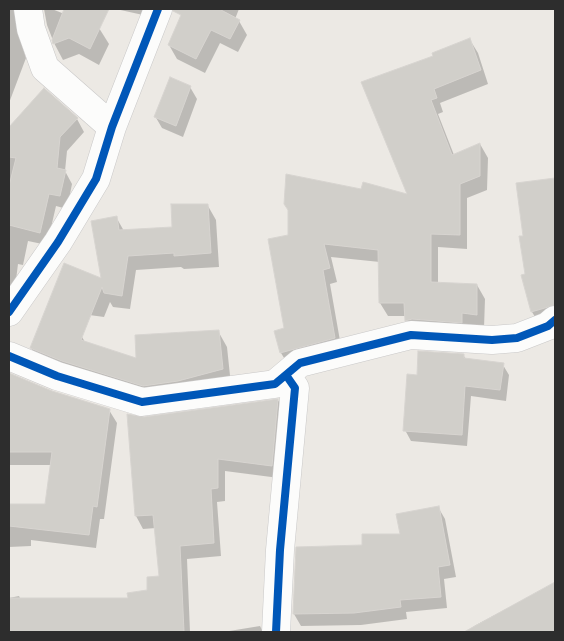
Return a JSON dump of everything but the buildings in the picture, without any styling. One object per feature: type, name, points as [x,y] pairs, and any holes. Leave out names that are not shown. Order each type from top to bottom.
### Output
[{"type":"street","points":[[28,9],[30,29],[45,68],[112,127]]},
{"type":"street","points":[[9,312],[58,242],[96,179],[112,127],[158,9]]},
{"type":"street","points":[[9,356],[57,376],[142,402],[275,384],[300,363],[411,335],[492,340],[517,338],[548,326],[555,320]]},
{"type":"street","points":[[276,632],[280,550],[294,388],[286,375]]},
{"type":"cycle path","points":[[9,312],[58,242],[96,179],[112,127],[158,9]]},
{"type":"cycle path","points":[[9,356],[57,376],[142,402],[275,384],[300,363],[411,335],[492,340],[517,338],[548,326],[555,320]]},
{"type":"cycle path","points":[[276,632],[280,550],[295,388],[286,375]]}]
